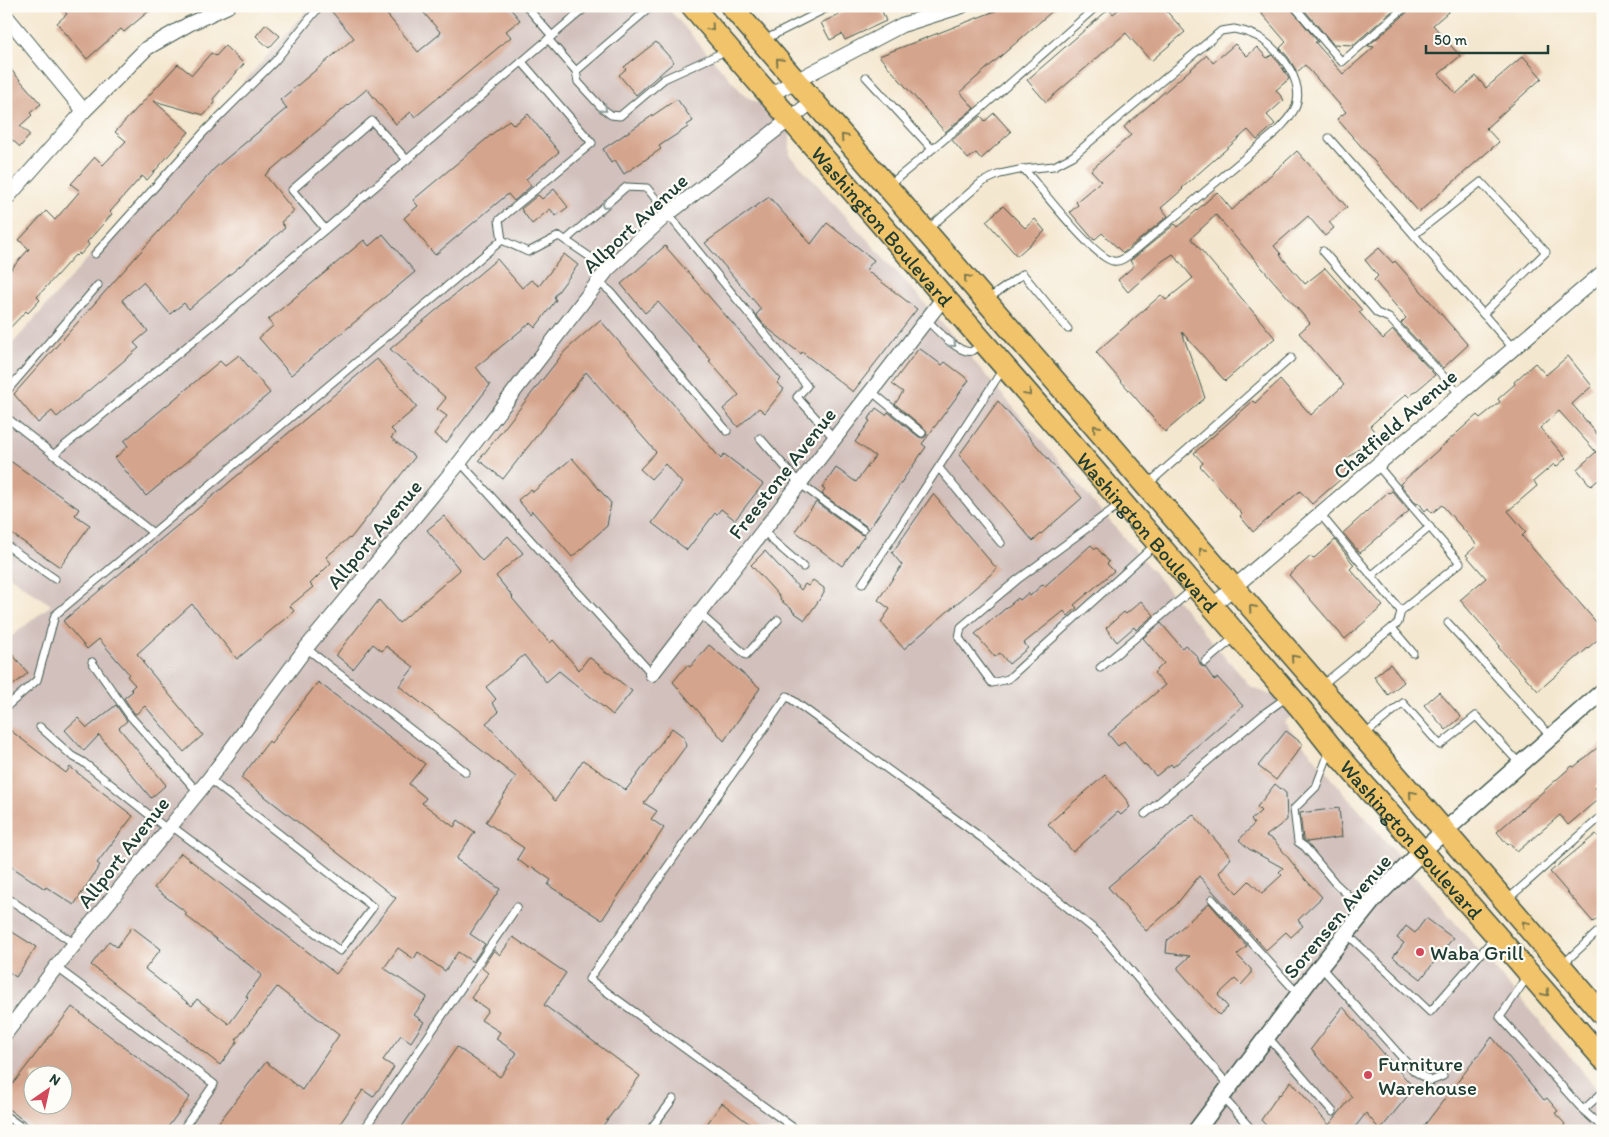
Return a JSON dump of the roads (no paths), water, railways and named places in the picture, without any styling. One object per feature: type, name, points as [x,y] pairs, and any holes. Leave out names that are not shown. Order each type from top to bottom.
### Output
[{"type":"main road","name":"Washington Boulevard","points":[[692,6],[945,296],[1331,747],[1603,1059]]},
{"type":"main road","name":"Washington Boulevard","points":[[736,9],[761,41],[1603,1015]]},
{"type":"street","points":[[6,199],[84,111],[147,48],[189,24],[228,6]]},
{"type":"street","points":[[769,95],[902,25],[962,6]]},
{"type":"street","points":[[6,16],[84,111]]},
{"type":"street","name":"Allport Avenue","points":[[8,1026],[76,944],[197,791],[209,779],[306,648],[460,462],[608,269],[667,215],[813,101]]},
{"type":"street","name":"Chatfield Avenue","points":[[1212,606],[1603,272]]},
{"type":"street","name":"Freestone Avenue","points":[[652,674],[945,296]]},
{"type":"street","name":"Sorensen Avenue","points":[[1196,1131],[1298,994],[1365,910],[1422,850],[1603,691]]},
{"type":"lane","points":[[95,254],[204,132],[275,61],[320,6]]},
{"type":"lane","points":[[526,6],[576,71],[578,82],[611,115],[620,116],[664,79],[729,49]]},
{"type":"lane","points":[[52,454],[218,320],[587,6]]},
{"type":"lane","points":[[576,71],[647,10],[644,6]]},
{"type":"lane","points":[[761,41],[831,6]]},
{"type":"lane","points":[[887,187],[1097,6]]},
{"type":"lane","points":[[1294,6],[1342,62],[1406,6]]},
{"type":"lane","points":[[926,231],[982,182],[1000,174],[1024,169],[1054,166],[1064,161],[1221,31],[1234,29],[1247,32],[1262,39],[1278,54],[1294,76],[1297,91],[1296,105],[1290,117],[1277,131],[1122,260],[1113,262],[1096,251],[1024,169]]},
{"type":"lane","points":[[502,240],[499,220],[592,143],[522,62]]},
{"type":"lane","points":[[866,77],[932,149]]},
{"type":"lane","points":[[325,229],[292,190],[372,121],[407,160]]},
{"type":"lane","points":[[1329,138],[1513,348]]},
{"type":"lane","points":[[1414,235],[1480,182],[1546,252],[1483,314]]},
{"type":"lane","points":[[566,240],[626,187],[647,188],[807,386],[797,397],[834,438]]},
{"type":"lane","points":[[502,240],[528,252],[559,236],[608,269]]},
{"type":"lane","points":[[6,706],[37,680],[55,615],[502,240]]},
{"type":"lane","points":[[1323,251],[1377,313],[1389,318],[1460,394]]},
{"type":"lane","points":[[986,301],[1023,274],[1068,329]]},
{"type":"lane","points":[[598,282],[611,292],[727,431]]},
{"type":"lane","points":[[6,392],[98,285]]},
{"type":"lane","points":[[926,320],[958,349],[972,351],[984,342]]},
{"type":"lane","points":[[1146,486],[1291,358]]},
{"type":"lane","points":[[862,584],[1005,367]]},
{"type":"lane","points":[[871,391],[922,433]]},
{"type":"lane","points":[[6,418],[153,533]]},
{"type":"lane","points":[[760,438],[799,483],[863,530]]},
{"type":"lane","points":[[460,462],[652,674]]},
{"type":"lane","points":[[1320,687],[1398,623],[1401,611],[1460,563],[1377,465]]},
{"type":"lane","points":[[939,468],[1001,543]]},
{"type":"lane","points":[[1122,503],[1017,580],[961,627],[959,638],[992,682],[1008,679],[1157,543]]},
{"type":"lane","points":[[1320,514],[1401,611]]},
{"type":"lane","points":[[1371,576],[1430,527]]},
{"type":"lane","points":[[764,529],[772,540],[803,567]]},
{"type":"lane","points":[[6,545],[55,579]]},
{"type":"lane","points":[[1100,668],[1195,587]]},
{"type":"lane","points":[[699,613],[746,655],[778,620]]},
{"type":"lane","points":[[1448,623],[1551,737]]},
{"type":"lane","points":[[1392,628],[1413,653]]},
{"type":"lane","points":[[1205,662],[1237,635]]},
{"type":"lane","points":[[306,648],[466,772]]},
{"type":"lane","points":[[92,662],[130,716],[197,791]]},
{"type":"lane","points":[[798,1131],[589,979],[787,696],[982,838],[1100,934],[1226,1091],[1254,1131]]},
{"type":"lane","points":[[1145,814],[1266,712],[1289,696]]},
{"type":"lane","points":[[1362,737],[1403,703],[1440,745],[1476,716],[1520,764]]},
{"type":"lane","points":[[40,727],[72,756],[83,762],[168,827],[340,951],[373,907],[209,779]]},
{"type":"lane","points":[[1331,747],[1316,787],[1294,810],[1298,842],[1305,847],[1335,883],[1365,910]]},
{"type":"lane","points":[[1505,901],[1603,815]]},
{"type":"lane","points":[[6,897],[76,944]]},
{"type":"lane","points":[[1212,899],[1298,994]]},
{"type":"lane","points":[[363,1131],[517,907]]},
{"type":"lane","points":[[1560,966],[1603,927]]},
{"type":"lane","points":[[1345,933],[1430,1012],[1496,935]]},
{"type":"lane","points":[[1320,966],[1414,1071],[1432,1081],[1443,1076]]},
{"type":"lane","points":[[56,967],[214,1084],[184,1129]]},
{"type":"lane","points":[[1530,973],[1500,1017],[1583,1110],[1603,1128]]},
{"type":"lane","points":[[1267,1036],[1333,1112]]},
{"type":"lane","points":[[1583,1110],[1603,1092]]},
{"type":"lane","points":[[649,1131],[673,1099]]},
{"type":"lane","points":[[6,1116],[27,1131]]},
{"type":"place","name":"Waba Grill","points":[[1420,952]]},
{"type":"place","name":"Furniture Warehouse","points":[[1368,1075]]}]
